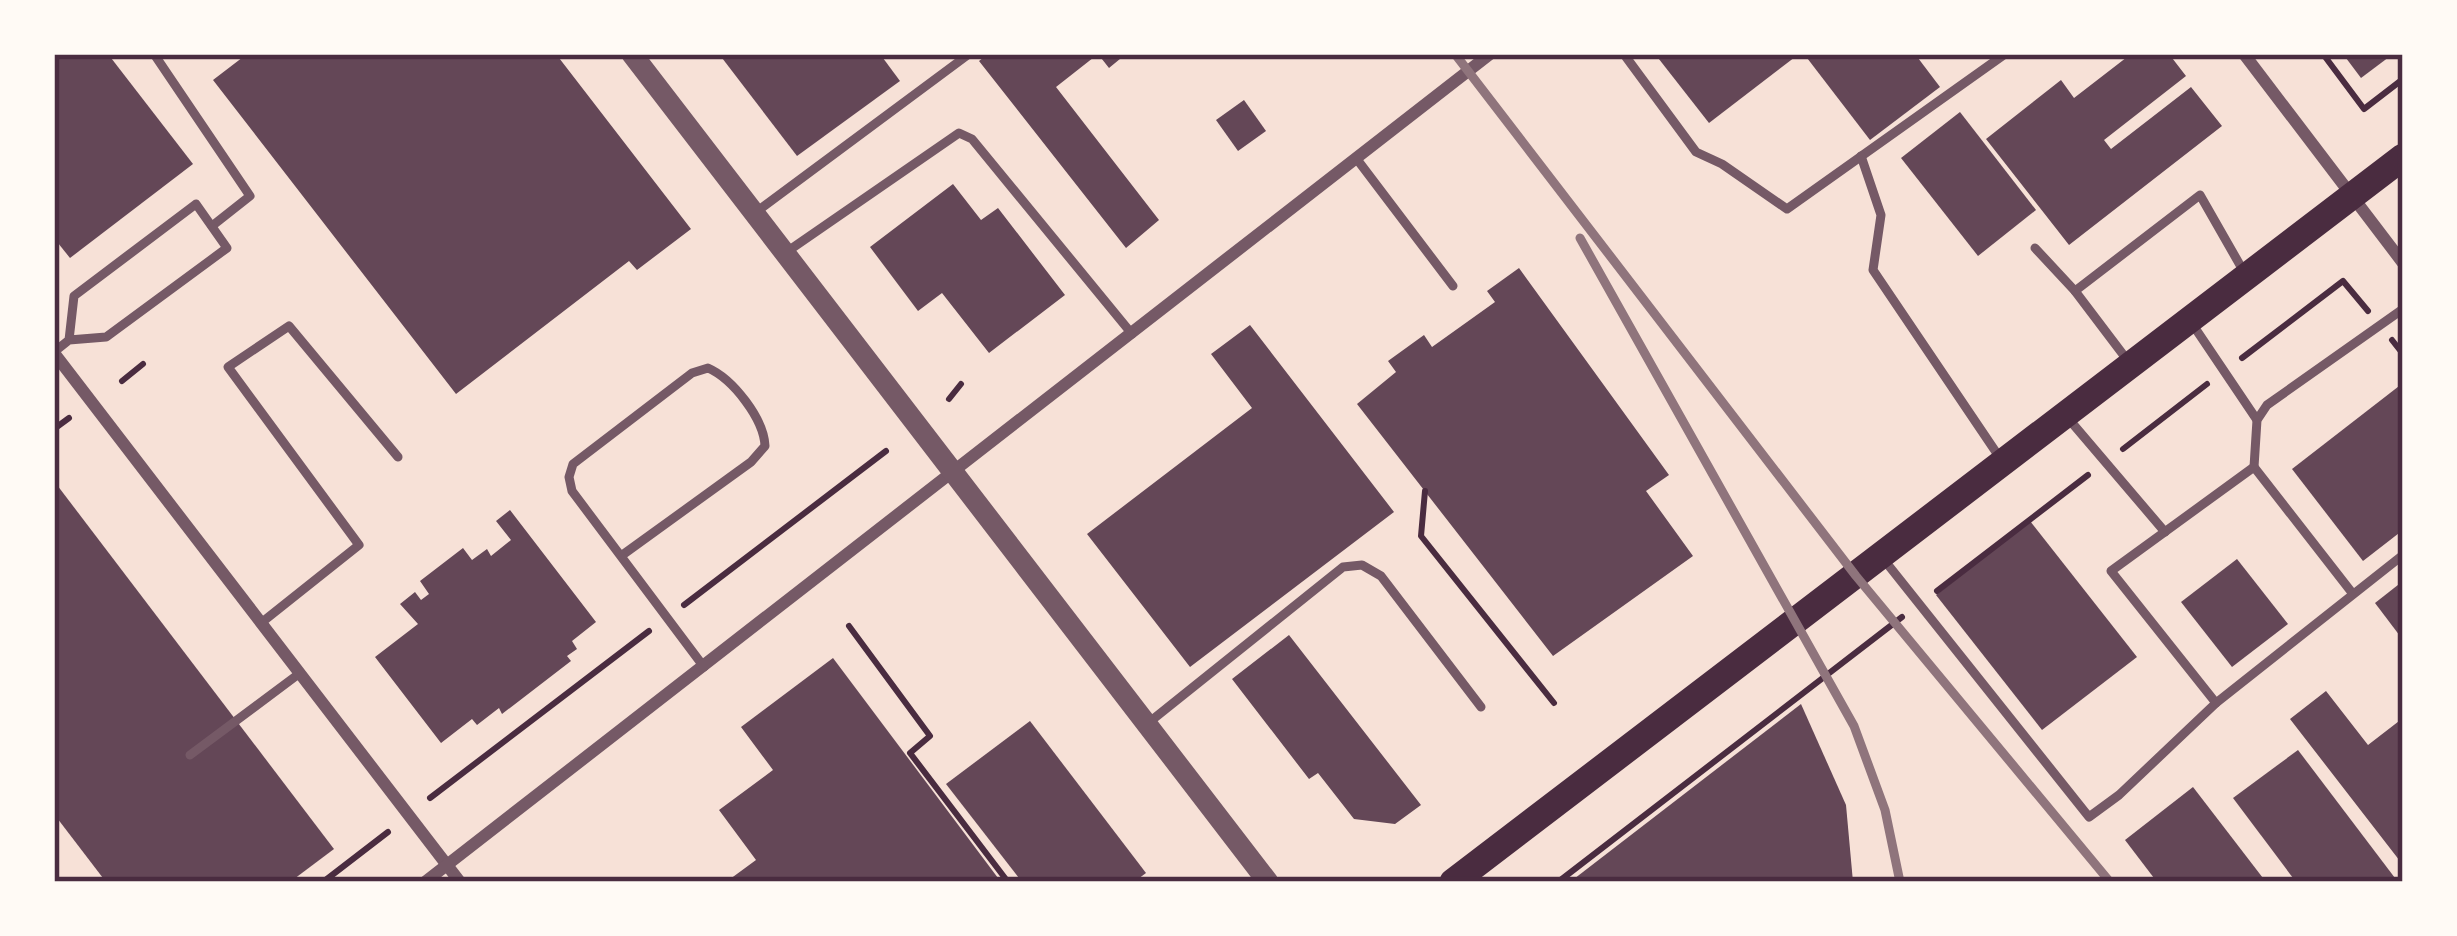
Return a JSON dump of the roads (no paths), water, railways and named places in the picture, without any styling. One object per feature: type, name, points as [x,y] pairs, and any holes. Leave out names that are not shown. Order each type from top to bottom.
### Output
[{"type":"main road","points":[[1454,882],[2403,157]]},
{"type":"street","points":[[632,54],[1268,882]]},
{"type":"street","points":[[425,882],[1490,54]]},
{"type":"street","points":[[2244,54],[2403,263]]},
{"type":"street","points":[[54,353],[460,882]]},
{"type":"lane","points":[[154,54],[250,196],[212,226]]},
{"type":"lane","points":[[755,213],[969,54]]},
{"type":"lane","points":[[1625,57],[1696,152],[1722,164],[1787,209],[2005,54]]},
{"type":"lane","points":[[786,253],[959,133],[972,139],[1132,334]]},
{"type":"lane","points":[[1861,156],[1881,215],[1873,271],[2003,462]]},
{"type":"lane","points":[[1357,158],[1454,286]]},
{"type":"lane","points":[[2075,291],[2200,195],[2246,276]]},
{"type":"lane","points":[[54,353],[69,340],[106,337],[227,248],[196,204],[74,296],[69,340]]},
{"type":"lane","points":[[2035,248],[2075,291],[2131,365]]},
{"type":"lane","points":[[2354,594],[2254,467],[2257,420],[2267,405],[2403,309]]},
{"type":"lane","points":[[2190,320],[2257,420]]},
{"type":"lane","points":[[261,623],[359,545],[228,367],[289,326],[398,457]]},
{"type":"lane","points":[[621,556],[751,462],[765,446],[765,431],[723,375],[708,368],[692,374],[573,464],[568,476],[572,491],[704,667]]},
{"type":"lane","points":[[2066,415],[2165,532]]},
{"type":"lane","points":[[2216,704],[2110,571],[2254,467]]},
{"type":"lane","points":[[1881,557],[2089,817],[2216,704],[2403,555]]},
{"type":"lane","points":[[1147,724],[1343,567],[1362,565],[1381,576],[1481,707]]},
{"type":"lane","points":[[190,755],[299,673]]},
{"type":"railway","points":[[1455,54],[1856,576],[2110,882]]},
{"type":"railway","points":[[1580,238],[1854,726],[1885,810],[1900,882]]}]
